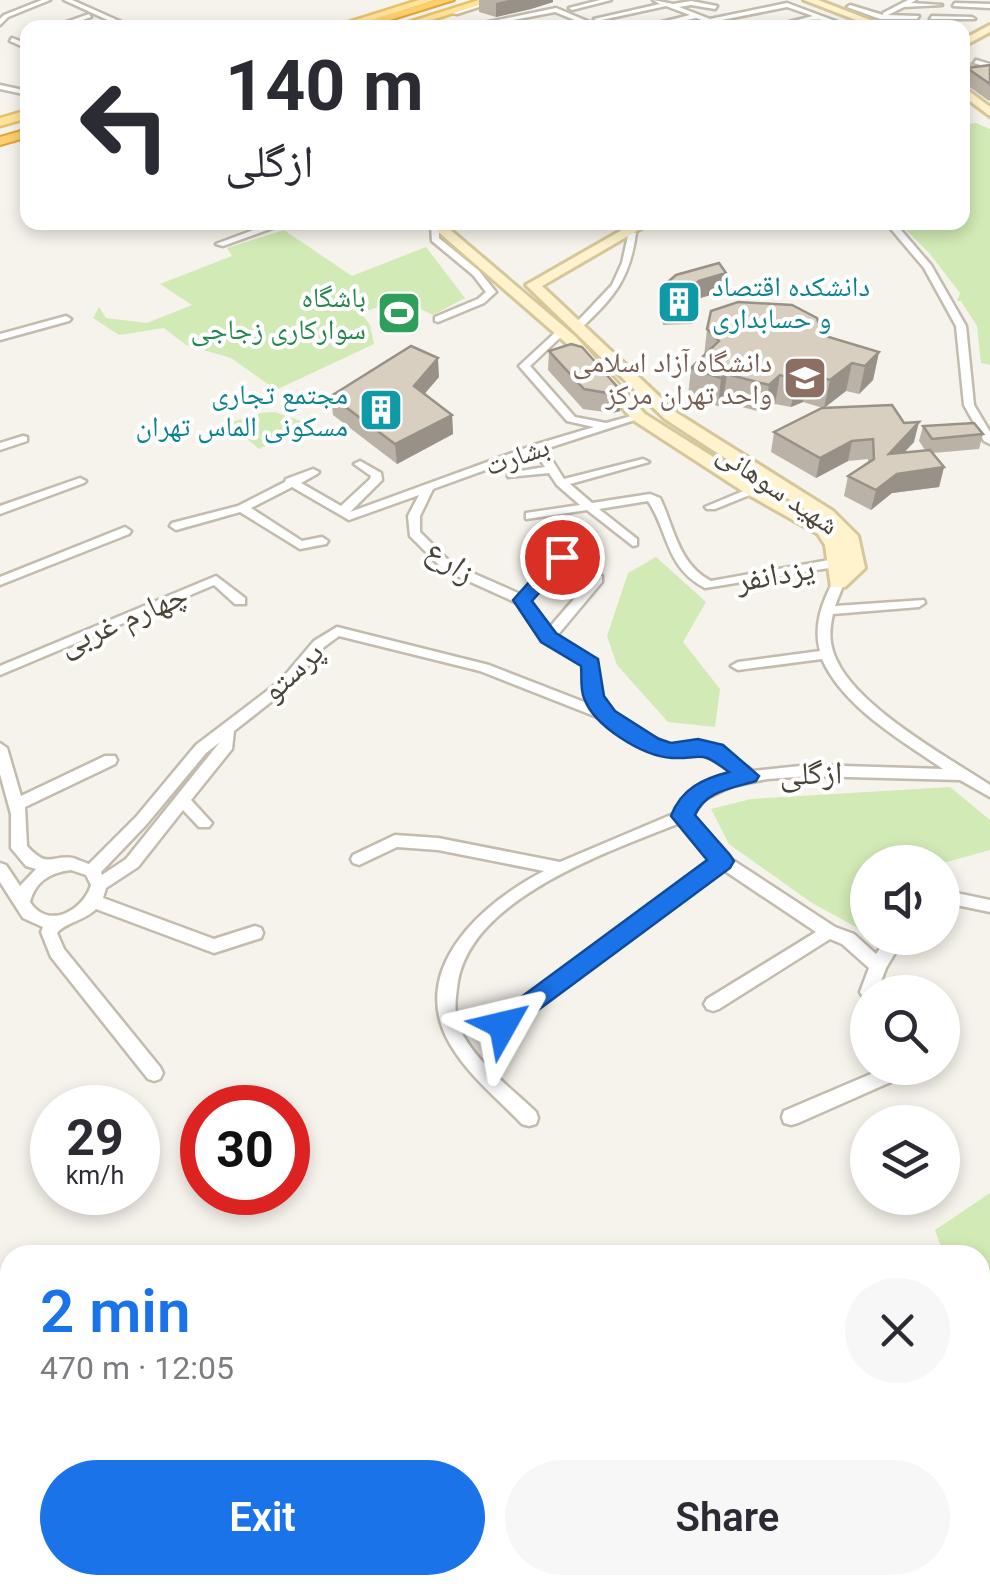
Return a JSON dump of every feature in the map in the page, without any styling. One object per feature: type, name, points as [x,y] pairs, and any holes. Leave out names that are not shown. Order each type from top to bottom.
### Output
[{"type":"highway","points":[[405,20],[471,0]]},
{"type":"highway","points":[[391,20],[452,8]]},
{"type":"main road","points":[[362,20],[430,0]]},
{"type":"main road","points":[[419,20],[452,8],[494,0]]},
{"type":"main road","points":[[809,0],[865,20]]},
{"type":"main road","points":[[789,2],[844,20]]},
{"type":"main road","points":[[970,96],[990,112]]},
{"type":"main road","name":"شهید سوهانی","points":[[450,230],[520,283],[671,416],[826,515],[849,536],[856,568],[838,583],[834,545],[825,530],[752,490],[639,418],[570,328]]},
{"type":"main road","points":[[520,283],[629,230]]},
{"type":"main road","points":[[520,283],[629,230]]},
{"type":"street","points":[[0,23],[6,16],[51,0],[98,20]]},
{"type":"street","points":[[67,0],[113,20]]},
{"type":"street","points":[[553,0],[596,19],[691,2],[715,6]]},
{"type":"street","points":[[572,8],[608,0]]},
{"type":"street","points":[[656,0],[708,20],[789,2],[830,20]]},
{"type":"street","points":[[864,0],[850,7],[880,17],[918,17]]},
{"type":"street","points":[[880,17],[913,0]]},
{"type":"street","points":[[903,5],[988,12]]},
{"type":"street","points":[[955,6],[988,12]]},
{"type":"street","points":[[507,20],[560,11],[582,20]]},
{"type":"street","points":[[892,11],[972,19],[988,12]]},
{"type":"street","points":[[77,20],[89,16]]},
{"type":"street","points":[[678,20],[696,16]]},
{"type":"street","points":[[803,20],[820,16]]},
{"type":"street","points":[[517,18],[521,20]]},
{"type":"street","points":[[976,62],[990,66]]},
{"type":"street","points":[[220,244],[261,230]]},
{"type":"street","points":[[438,319],[492,292],[436,239],[439,230]]},
{"type":"street","points":[[570,328],[613,292],[628,266],[633,230]]},
{"type":"street","points":[[896,230],[928,267],[962,326],[969,405],[990,442]]},
{"type":"street","points":[[0,337],[66,319]]},
{"type":"street","name":"بشارت","points":[[570,328],[524,366],[571,419],[608,427]]},
{"type":"street","name":"بشارت","points":[[342,512],[349,516],[538,448],[639,418]]},
{"type":"street","points":[[0,447],[23,440]]},
{"type":"street","points":[[538,448],[561,483],[633,542]]},
{"type":"street","points":[[561,483],[643,462]]},
{"type":"street","points":[[290,481],[342,512],[376,480],[377,476],[360,464]]},
{"type":"street","points":[[512,474],[550,470]]},
{"type":"street","points":[[176,526],[242,508],[313,472]]},
{"type":"street","points":[[0,510],[80,481]]},
{"type":"street","name":"زارع","points":[[427,488],[414,516],[414,533],[448,568],[522,600]]},
{"type":"street","points":[[710,507],[752,490]]},
{"type":"street","name":"یزدانفر","points":[[587,504],[642,496],[656,500],[676,553],[701,582],[709,584],[834,563]]},
{"type":"street","points":[[530,516],[587,504]]},
{"type":"street","points":[[242,508],[300,545],[322,541]]},
{"type":"street","points":[[0,581],[124,531]]},
{"type":"street","points":[[562,557],[522,600],[548,638],[591,663],[594,696],[607,716],[652,745],[671,750],[698,746],[715,751],[748,776]]},
{"type":"street","name":"چهارم غربی","points":[[0,671],[216,580],[240,601]]},
{"type":"street","points":[[548,638],[598,580]]},
{"type":"street","name":"شهید سوهانی","points":[[826,654],[823,640],[827,612],[838,583]]},
{"type":"street","points":[[827,612],[919,603]]},
{"type":"street","name":"پرستو","points":[[95,886],[141,821],[202,749],[285,684],[318,644],[338,631],[484,668],[607,716]]},
{"type":"street","points":[[738,666],[826,654],[839,680],[865,704],[990,792]]},
{"type":"street","points":[[0,869],[12,894],[32,918],[55,922],[78,916],[95,886],[132,863],[226,745],[227,728]]},
{"type":"street","points":[[0,748],[16,805],[18,844],[22,853],[37,864],[72,864],[95,886],[214,946],[255,934]]},
{"type":"street","points":[[16,805],[110,760]]},
{"type":"street","name":"ازگلی","points":[[683,816],[688,803],[711,785],[748,776],[812,771],[964,775]]},
{"type":"street","points":[[182,800],[204,822]]},
{"type":"street","points":[[529,1118],[464,1052],[448,1022],[446,980],[458,950],[475,929],[529,886],[561,868],[683,816],[722,861],[829,932],[848,939],[878,966]]},
{"type":"street","points":[[359,859],[395,841],[438,844],[561,868]]},
{"type":"street","points":[[503,1025],[722,861]]},
{"type":"street","points":[[12,894],[53,867]]},
{"type":"street","points":[[960,900],[990,906]]},
{"type":"street","points":[[55,922],[48,932],[57,952],[154,1073]]},
{"type":"street","points":[[712,1004],[829,932]]},
{"type":"street","points":[[875,975],[885,955]]},
{"type":"street","points":[[790,1117],[864,1085]]},
{"type":"green space","points":[[970,124],[990,129],[990,365],[981,363],[977,326],[961,301],[957,301],[960,293],[906,230],[970,230]]},
{"type":"green space","points":[[284,230],[352,276],[426,247],[465,298],[433,315],[400,299],[361,313],[370,325],[374,344],[276,390],[231,358],[186,345],[164,328],[119,335],[93,318],[99,307],[106,318],[147,323],[192,305],[160,284],[232,256],[227,248]]},
{"type":"green space","points":[[275,412],[303,422],[305,428],[259,449],[229,423],[261,413]]},
{"type":"green space","points":[[656,557],[706,602],[683,642],[720,689],[715,727],[668,722],[617,665],[607,636],[628,573]]},
{"type":"green space","points":[[950,787],[990,820],[990,850],[960,858],[960,845],[850,845],[850,924],[812,903],[729,844],[711,809],[751,799]]},
{"type":"green space","points":[[990,1193],[990,1245],[940,1245],[935,1230]]},
{"type":"building","points":[[990,65],[990,84],[970,70]]},
{"type":"building","points":[[719,263],[726,273],[699,281],[687,291],[694,306],[664,307],[662,287],[676,275]]},
{"type":"building","points":[[738,302],[792,305],[817,318],[822,335],[879,352],[865,366],[852,363],[830,380],[808,374],[796,379],[780,375],[769,385],[727,374],[721,378],[691,368],[719,341],[707,329],[711,311]]},
{"type":"building","points":[[571,344],[582,347],[621,391],[613,394],[584,389],[549,351]]},
{"type":"building","name":"مجتمع تجاری مسکونی الماس تهران","points":[[411,346],[438,358],[414,386],[452,415],[395,444],[331,396]]},
{"type":"building","points":[[892,405],[904,423],[919,422],[889,454],[930,450],[944,467],[897,474],[876,490],[848,476],[874,459],[873,439],[852,441],[820,458],[774,432],[822,408]]},
{"type":"building","points":[[974,423],[983,434],[932,439],[923,426]]},
{"type":"place","name":"دانشکده اقتصاد و حسابداری","points":[[679,302]]},
{"type":"place","name":"باشگاه سواركاری زجاجی","points":[[399,313]]},
{"type":"place","name":"دانشگاه آزاد اسلامی واحد تهران مرکز","points":[[805,378]]},
{"type":"place","name":"مجتمع تجاری مسکونی الماس تهران","points":[[381,410]]},
{"type":"route","points":[[503,1025],[722,861],[683,816],[688,803],[711,785],[748,776],[715,751],[698,746],[671,750],[652,745],[607,716],[594,696],[591,663],[548,638],[522,600],[562,557]]}]
